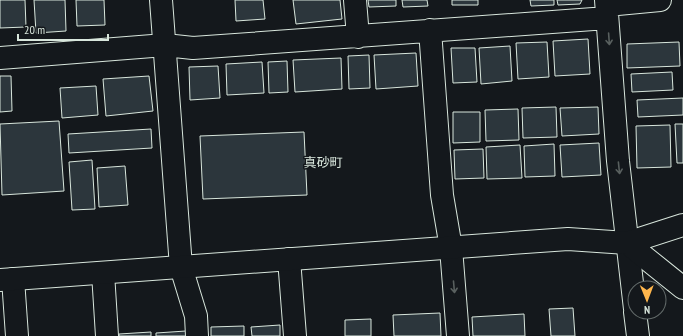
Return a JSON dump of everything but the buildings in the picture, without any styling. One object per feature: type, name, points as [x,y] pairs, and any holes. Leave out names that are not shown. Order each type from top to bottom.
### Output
[{"type":"street","points":[[161,0],[181,267],[196,316],[197,336]]},
{"type":"street","points":[[355,0],[358,37]]},
{"type":"street","points":[[0,58],[165,45],[193,48],[358,37],[430,30],[660,0]]},
{"type":"street","points":[[607,8],[618,161],[632,280]]},
{"type":"street","points":[[430,30],[442,195],[451,248],[458,336]]},
{"type":"street","points":[[17,336],[7,280],[568,239],[628,243],[683,225]]},
{"type":"street","points":[[628,243],[683,288]]},
{"type":"street","points":[[289,259],[295,336]]},
{"type":"street","points":[[103,273],[107,336]]},
{"type":"street","points":[[636,320],[638,336]]},
{"type":"district","name":"真砂町","points":[[323,162]]}]
